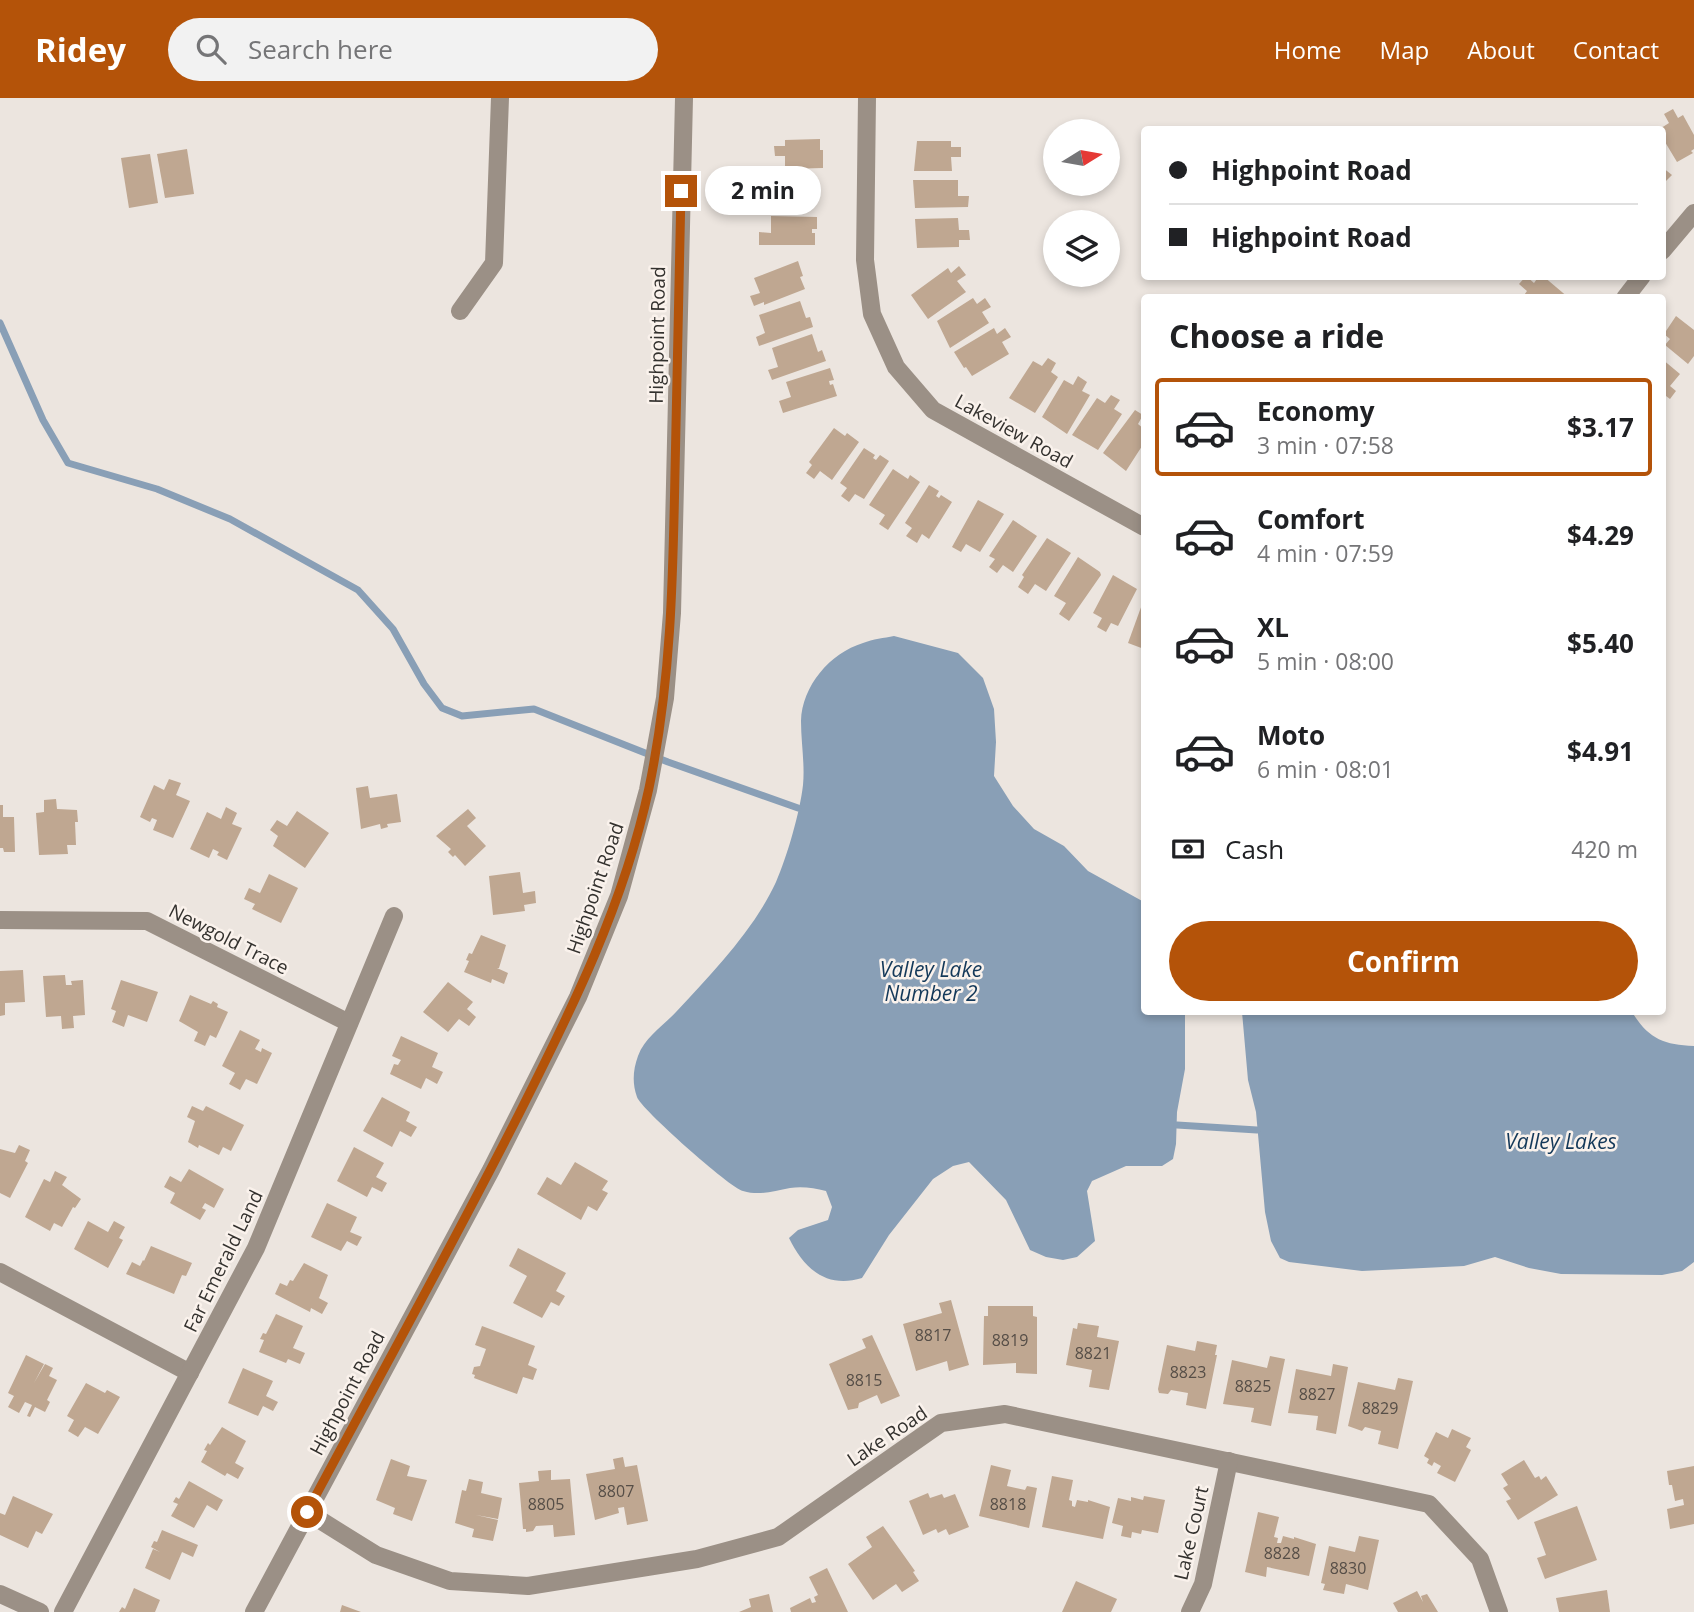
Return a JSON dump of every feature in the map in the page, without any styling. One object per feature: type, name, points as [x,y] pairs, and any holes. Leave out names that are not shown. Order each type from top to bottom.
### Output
[{"type":"street","points":[[460,311],[494,263],[500,98]]},
{"type":"street","name":"Highpoint Road","points":[[254,1612],[491,1170],[578,997],[618,896],[648,790],[664,698],[672,613],[684,98]]},
{"type":"street","name":"Lakeview Road","points":[[867,98],[865,260],[872,314],[896,367],[933,410],[1141,525]]},
{"type":"street","points":[[1666,246],[1694,213]]},
{"type":"street","points":[[1628,294],[1639,280]]},
{"type":"street","name":"Far Emerald Land","points":[[63,1612],[256,1248],[394,916]]},
{"type":"street","name":"Newgold Trace","points":[[0,920],[147,921],[349,1023]]},
{"type":"street","points":[[0,1272],[190,1373]]},
{"type":"street","name":"Lake Road","points":[[307,1512],[376,1555],[450,1581],[528,1586],[697,1559],[779,1537],[941,1423],[1005,1414],[1429,1504],[1480,1559],[1499,1612]]},
{"type":"street","name":"Lake Court","points":[[1189,1612],[1203,1584],[1229,1461]]},
{"type":"street","points":[[0,1594],[40,1612]]},
{"type":"water","name":"Valley Lake Number 2","points":[[894,636],[958,653],[983,678],[994,709],[994,776],[1013,806],[1034,829],[1064,846],[1088,871],[1141,900],[1141,1015],[1185,1015],[1185,1069],[1177,1112],[1173,1159],[1162,1166],[1126,1166],[1092,1181],[1087,1191],[1095,1241],[1077,1257],[1063,1260],[1030,1250],[1006,1200],[969,1162],[953,1166],[933,1179],[889,1235],[862,1278],[838,1281],[827,1278],[809,1267],[789,1238],[798,1230],[828,1220],[832,1207],[826,1191],[799,1187],[761,1193],[735,1187],[668,1131],[642,1104],[635,1092],[635,1066],[645,1043],[731,950],[756,917],[776,882],[792,834],[803,785],[801,721],[806,695],[829,663],[840,654],[871,640]]},
{"type":"water","name":"Valley Lakes","points":[[1242,1015],[1634,1015],[1650,1034],[1657,1038],[1673,1044],[1694,1046],[1694,1262],[1682,1271],[1662,1275],[1561,1274],[1529,1268],[1495,1257],[1464,1266],[1362,1271],[1289,1262],[1280,1258],[1271,1241],[1265,1212],[1256,1112],[1248,1080]]},
{"type":"building","points":[[1673,109],[1678,118],[1683,115],[1694,135],[1694,149],[1691,151],[1693,153],[1677,162],[1666,144],[1664,126],[1669,123],[1664,114]]},
{"type":"building","points":[[820,139],[823,168],[785,169],[785,156],[775,156],[774,146],[785,146],[785,140]]},
{"type":"building","points":[[917,141],[951,141],[951,147],[961,147],[961,157],[951,157],[952,171],[914,171]]},
{"type":"building","points":[[187,149],[194,194],[165,198],[157,154]]},
{"type":"building","points":[[150,154],[158,203],[129,208],[121,158]]},
{"type":"building","points":[[1666,170],[1672,175],[1666,181]]},
{"type":"building","points":[[780,177],[818,178],[818,196],[815,196],[814,206],[780,205],[780,197],[769,197],[770,187],[780,187]]},
{"type":"building","points":[[913,180],[958,180],[958,196],[969,196],[968,207],[915,208]]},
{"type":"building","points":[[771,216],[817,217],[817,229],[812,229],[812,233],[815,233],[815,245],[759,245],[759,232],[771,233]]},
{"type":"building","points":[[958,218],[959,230],[969,230],[970,240],[959,240],[959,247],[917,248],[915,219]]},
{"type":"building","points":[[798,261],[805,289],[764,305],[764,302],[754,306],[750,296],[760,293],[754,278]]},
{"type":"building","points":[[959,266],[966,275],[957,281],[966,292],[928,319],[911,295],[948,268],[951,273]]},
{"type":"building","points":[[1522,280],[1534,283],[1536,280],[1548,280],[1564,294],[1525,294],[1527,291],[1519,284]]},
{"type":"building","points":[[973,298],[977,304],[985,298],[991,307],[982,312],[989,323],[950,348],[937,321]]},
{"type":"building","points":[[800,301],[806,318],[810,317],[813,327],[759,346],[756,337],[765,333],[759,315]]},
{"type":"building","points":[[1676,316],[1694,330],[1694,356],[1688,364],[1666,346],[1670,339],[1666,331]]},
{"type":"building","points":[[994,328],[997,334],[1005,328],[1011,337],[1002,342],[1009,354],[972,376],[954,352]]},
{"type":"building","points":[[812,334],[818,352],[822,350],[826,361],[772,380],[768,370],[778,367],[772,348]]},
{"type":"building","points":[[1048,358],[1056,363],[1051,372],[1058,377],[1035,413],[1009,398],[1033,361],[1042,366]]},
{"type":"building","points":[[1666,362],[1680,374],[1670,386],[1676,391],[1670,399],[1666,396]]},
{"type":"building","points":[[830,368],[834,380],[829,381],[830,385],[833,384],[837,396],[783,413],[779,401],[791,397],[786,382]]},
{"type":"building","points":[[1078,376],[1087,382],[1082,391],[1090,395],[1067,434],[1042,417],[1064,380],[1073,385]]},
{"type":"building","points":[[1111,395],[1120,400],[1114,409],[1122,414],[1098,450],[1072,435],[1097,398],[1105,403]]},
{"type":"building","points":[[1135,410],[1141,414],[1138,424],[1141,426],[1141,448],[1126,471],[1103,453]]},
{"type":"building","points":[[834,428],[859,442],[832,480],[820,471],[814,479],[806,473],[812,465],[809,462]]},
{"type":"building","points":[[864,448],[875,455],[873,458],[876,460],[880,455],[889,461],[864,499],[855,494],[849,502],[841,496],[847,488],[840,483]]},
{"type":"building","points":[[893,469],[908,479],[910,475],[920,482],[888,530],[879,524],[885,515],[869,505]]},
{"type":"building","points":[[929,485],[939,491],[936,496],[939,498],[941,495],[952,502],[929,539],[922,534],[917,543],[906,536],[912,528],[905,523]]},
{"type":"building","points":[[978,500],[1004,514],[980,552],[966,544],[961,552],[952,547]]},
{"type":"building","points":[[1013,520],[1037,536],[1013,572],[1003,565],[997,573],[989,567],[995,559],[989,556]]},
{"type":"building","points":[[1047,538],[1071,553],[1046,591],[1035,584],[1028,594],[1018,587],[1024,577],[1022,575]]},
{"type":"building","points":[[1078,557],[1101,575],[1069,621],[1059,614],[1066,603],[1054,596]]},
{"type":"building","points":[[1113,575],[1137,589],[1118,626],[1111,623],[1106,632],[1097,627],[1102,618],[1093,613]]},
{"type":"building","points":[[1141,607],[1141,648],[1128,643]]},
{"type":"building","points":[[169,779],[181,783],[176,795],[190,801],[173,838],[153,830],[157,820],[152,818],[150,822],[140,817],[154,785],[164,790]]},
{"type":"building","points":[[368,786],[370,798],[397,794],[401,822],[387,824],[388,827],[381,829],[380,824],[361,829],[356,788]]},
{"type":"building","points":[[56,799],[57,809],[77,810],[76,845],[67,845],[68,854],[39,855],[36,813],[44,812],[44,800]]},
{"type":"building","points":[[0,805],[3,805],[3,817],[14,817],[15,852],[4,852],[3,848],[0,848]]},
{"type":"building","points":[[226,807],[237,813],[232,824],[242,828],[227,860],[217,855],[219,852],[213,849],[209,858],[190,849],[207,812],[221,819]]},
{"type":"building","points":[[468,809],[476,818],[467,826],[486,846],[465,866],[455,855],[453,857],[448,852],[451,849],[436,836]]},
{"type":"building","points":[[297,811],[329,833],[305,868],[273,846],[278,836],[270,830],[277,820],[287,826]]},
{"type":"building","points":[[520,872],[523,893],[535,891],[536,903],[524,905],[525,911],[493,915],[489,876]]},
{"type":"building","points":[[269,874],[298,888],[281,923],[252,909],[255,904],[244,899],[249,888],[260,893]]},
{"type":"building","points":[[481,935],[506,945],[497,968],[508,973],[504,984],[492,979],[491,983],[464,972],[469,953],[472,954]]},
{"type":"building","points":[[23,970],[25,1002],[5,1003],[5,1015],[0,1016],[0,971]]},
{"type":"building","points":[[65,975],[66,985],[72,985],[71,981],[83,980],[85,1015],[73,1016],[74,1028],[62,1029],[61,1016],[46,1017],[43,976]]},
{"type":"building","points":[[121,980],[158,992],[147,1022],[128,1015],[124,1027],[112,1022],[116,1011],[111,1009]]},
{"type":"building","points":[[448,982],[473,1002],[467,1009],[476,1017],[469,1026],[459,1019],[448,1032],[423,1012]]},
{"type":"building","points":[[190,995],[211,1004],[213,1001],[218,1004],[217,1007],[228,1012],[216,1038],[210,1035],[205,1046],[194,1041],[198,1032],[179,1021]]},
{"type":"building","points":[[240,1030],[260,1040],[255,1049],[261,1052],[262,1048],[272,1053],[257,1084],[246,1079],[240,1090],[229,1084],[235,1073],[222,1066]]},
{"type":"building","points":[[401,1036],[438,1053],[432,1067],[443,1072],[437,1084],[426,1078],[421,1089],[390,1074],[394,1064],[398,1065],[401,1060],[392,1056]]},
{"type":"building","points":[[382,1097],[410,1112],[406,1121],[417,1127],[411,1137],[400,1131],[392,1147],[363,1131]]},
{"type":"building","points":[[192,1106],[203,1111],[206,1106],[244,1125],[231,1151],[223,1147],[219,1155],[188,1142],[195,1121],[187,1117]]},
{"type":"building","points":[[19,1145],[30,1150],[25,1161],[28,1163],[10,1198],[0,1193],[0,1149],[15,1153]]},
{"type":"building","points":[[354,1147],[384,1163],[376,1177],[387,1183],[382,1192],[372,1187],[367,1197],[337,1181]]},
{"type":"building","points":[[575,1162],[608,1181],[602,1190],[608,1193],[597,1211],[588,1206],[581,1220],[537,1194],[547,1177],[561,1185]]},
{"type":"building","points":[[189,1169],[224,1189],[214,1208],[205,1203],[202,1208],[206,1210],[200,1220],[170,1203],[175,1193],[164,1187],[170,1176],[181,1182]]},
{"type":"building","points":[[55,1171],[67,1177],[62,1185],[81,1199],[75,1208],[73,1207],[62,1227],[54,1223],[50,1231],[25,1217],[44,1179],[50,1182]]},
{"type":"building","points":[[327,1203],[357,1217],[350,1232],[362,1237],[357,1246],[347,1241],[341,1251],[311,1237]]},
{"type":"building","points":[[88,1221],[108,1232],[114,1221],[125,1227],[119,1238],[123,1240],[108,1268],[74,1249]]},
{"type":"building","points":[[151,1246],[192,1263],[186,1276],[182,1275],[174,1294],[126,1274],[132,1262],[140,1266]]},
{"type":"building","points":[[518,1248],[566,1273],[556,1291],[565,1296],[559,1306],[551,1302],[542,1318],[513,1303],[527,1276],[509,1266]]},
{"type":"building","points":[[304,1263],[328,1275],[319,1298],[317,1297],[328,1303],[322,1314],[311,1308],[310,1312],[275,1294],[280,1283],[287,1286],[290,1280],[293,1281]]},
{"type":"building","points":[[951,1300],[969,1365],[949,1371],[947,1361],[916,1371],[903,1324],[942,1313],[939,1303]]},
{"type":"building","points":[[988,1306],[1033,1306],[1033,1316],[1037,1317],[1037,1374],[1016,1373],[1016,1363],[983,1365],[984,1316],[988,1316]]},
{"type":"building","points":[[276,1314],[303,1326],[293,1348],[305,1353],[300,1364],[288,1359],[286,1363],[259,1352],[264,1340],[260,1339],[263,1333],[266,1334]]},
{"type":"building","points":[[1078,1323],[1099,1326],[1097,1337],[1119,1341],[1109,1390],[1089,1387],[1092,1370],[1066,1365],[1073,1328],[1077,1329]]},
{"type":"building","points":[[482,1326],[535,1346],[528,1365],[537,1369],[533,1380],[523,1377],[517,1394],[474,1378],[474,1367],[480,1366],[486,1349],[475,1345]]},
{"type":"building","points":[[872,1335],[900,1396],[881,1404],[877,1395],[859,1403],[858,1408],[848,1410],[829,1364],[866,1348],[862,1339]]},
{"type":"building","points":[[1197,1341],[1217,1345],[1206,1409],[1186,1405],[1188,1393],[1171,1390],[1168,1394],[1159,1393],[1158,1389],[1167,1345],[1195,1351]]},
{"type":"building","points":[[26,1355],[44,1364],[34,1383],[45,1364],[53,1368],[49,1376],[57,1380],[47,1400],[50,1402],[45,1412],[35,1407],[30,1417],[27,1416],[32,1405],[25,1402],[19,1413],[8,1407],[14,1396],[8,1393]]},
{"type":"building","points":[[1270,1356],[1285,1359],[1271,1426],[1251,1422],[1254,1408],[1223,1404],[1232,1360],[1267,1368]]},
{"type":"building","points":[[1333,1364],[1348,1367],[1336,1434],[1316,1430],[1318,1416],[1288,1413],[1296,1369],[1331,1376]]},
{"type":"building","points":[[243,1368],[273,1381],[266,1396],[278,1402],[273,1411],[263,1406],[258,1416],[228,1403]]},
{"type":"building","points":[[1398,1378],[1413,1381],[1398,1449],[1378,1444],[1381,1431],[1365,1427],[1362,1431],[1348,1426],[1358,1382],[1395,1390]]},
{"type":"building","points":[[86,1383],[120,1397],[98,1434],[85,1427],[78,1437],[68,1431],[74,1420],[67,1416]]},
{"type":"building","points":[[222,1427],[246,1441],[235,1463],[244,1468],[238,1479],[227,1473],[225,1476],[201,1462],[208,1443],[210,1445]]},
{"type":"building","points":[[1452,1429],[1471,1438],[1466,1447],[1471,1450],[1455,1482],[1437,1473],[1441,1466],[1434,1462],[1432,1466],[1424,1456],[1436,1432],[1448,1438]]},
{"type":"building","points":[[623,1457],[625,1467],[637,1465],[648,1521],[627,1525],[624,1507],[618,1508],[619,1513],[595,1520],[586,1474],[615,1469],[613,1459]]},
{"type":"building","points":[[391,1459],[410,1466],[407,1476],[427,1480],[412,1521],[393,1514],[395,1508],[376,1500]]},
{"type":"building","points":[[1524,1460],[1535,1478],[1539,1476],[1541,1480],[1546,1476],[1558,1495],[1518,1520],[1506,1501],[1511,1499],[1503,1488],[1508,1485],[1501,1474]]},
{"type":"building","points":[[991,1465],[1011,1470],[1007,1486],[1025,1490],[1027,1486],[1037,1488],[1029,1528],[979,1516]]},
{"type":"building","points":[[1694,1466],[1694,1524],[1670,1529],[1667,1509],[1684,1505],[1683,1499],[1675,1501],[1667,1471]]},
{"type":"building","points":[[551,1470],[551,1480],[570,1479],[575,1535],[554,1537],[553,1525],[536,1526],[533,1531],[526,1532],[526,1529],[523,1529],[519,1483],[539,1481],[538,1471]]},
{"type":"building","points":[[1052,1476],[1073,1480],[1069,1500],[1072,1501],[1072,1506],[1075,1507],[1077,1500],[1088,1500],[1110,1507],[1103,1539],[1042,1527]]},
{"type":"building","points":[[469,1479],[483,1482],[481,1493],[502,1498],[498,1519],[476,1515],[498,1520],[493,1541],[472,1537],[474,1529],[455,1523],[462,1490],[466,1491]]},
{"type":"building","points":[[189,1481],[223,1500],[217,1511],[207,1505],[194,1528],[171,1516],[178,1504],[173,1502],[176,1497],[179,1499]]},
{"type":"building","points":[[928,1493],[930,1498],[942,1494],[944,1498],[955,1494],[969,1527],[949,1535],[946,1529],[938,1533],[936,1529],[923,1535],[909,1501]]},
{"type":"building","points":[[13,1496],[53,1514],[42,1534],[36,1531],[28,1548],[0,1535],[0,1513],[5,1515]]},
{"type":"building","points":[[1144,1496],[1165,1500],[1158,1533],[1142,1530],[1141,1534],[1132,1532],[1131,1538],[1121,1536],[1123,1526],[1112,1523],[1118,1498],[1131,1501],[1131,1497],[1143,1500]]},
{"type":"building","points":[[1577,1506],[1597,1560],[1545,1579],[1537,1558],[1546,1555],[1534,1522]]},
{"type":"building","points":[[1258,1512],[1279,1517],[1274,1537],[1278,1538],[1277,1543],[1281,1543],[1283,1536],[1316,1544],[1309,1576],[1267,1567],[1266,1577],[1245,1572]]},
{"type":"building","points":[[883,1526],[915,1571],[913,1572],[919,1581],[902,1592],[896,1584],[873,1600],[848,1564],[872,1547],[866,1537]]},
{"type":"building","points":[[162,1530],[198,1545],[193,1557],[182,1552],[170,1580],[145,1568],[153,1549],[160,1552],[151,1547],[154,1541],[157,1542]]},
{"type":"building","points":[[1359,1536],[1379,1540],[1368,1590],[1346,1584],[1344,1594],[1323,1590],[1325,1584],[1321,1583],[1329,1546],[1355,1552]]},
{"type":"building","points":[[827,1568],[848,1612],[791,1612],[790,1608],[810,1598],[812,1603],[816,1602],[814,1597],[818,1595],[809,1577]]},
{"type":"building","points":[[1076,1581],[1117,1599],[1111,1612],[1062,1612]]},
{"type":"building","points":[[134,1588],[160,1600],[155,1612],[119,1612],[122,1607],[125,1609]]},
{"type":"building","points":[[1607,1590],[1610,1612],[1559,1612],[1556,1598]]},
{"type":"building","points":[[1417,1591],[1423,1602],[1421,1596],[1427,1594],[1438,1612],[1398,1612],[1393,1603]]},
{"type":"building","points":[[769,1594],[773,1612],[739,1612],[751,1607],[749,1599]]},
{"type":"building","points":[[342,1605],[361,1612],[340,1612]]},
{"type":"waterway","points":[[0,323],[43,420],[68,463],[157,489],[230,519],[358,590],[393,629],[424,684],[442,708],[462,716],[534,709],[668,762],[798,808]]},
{"type":"waterway","points":[[1177,1125],[1257,1130]]},
{"type":"route","points":[[307,1512],[491,1170],[578,997],[626,869],[648,790],[664,698],[672,613],[681,191]]}]
